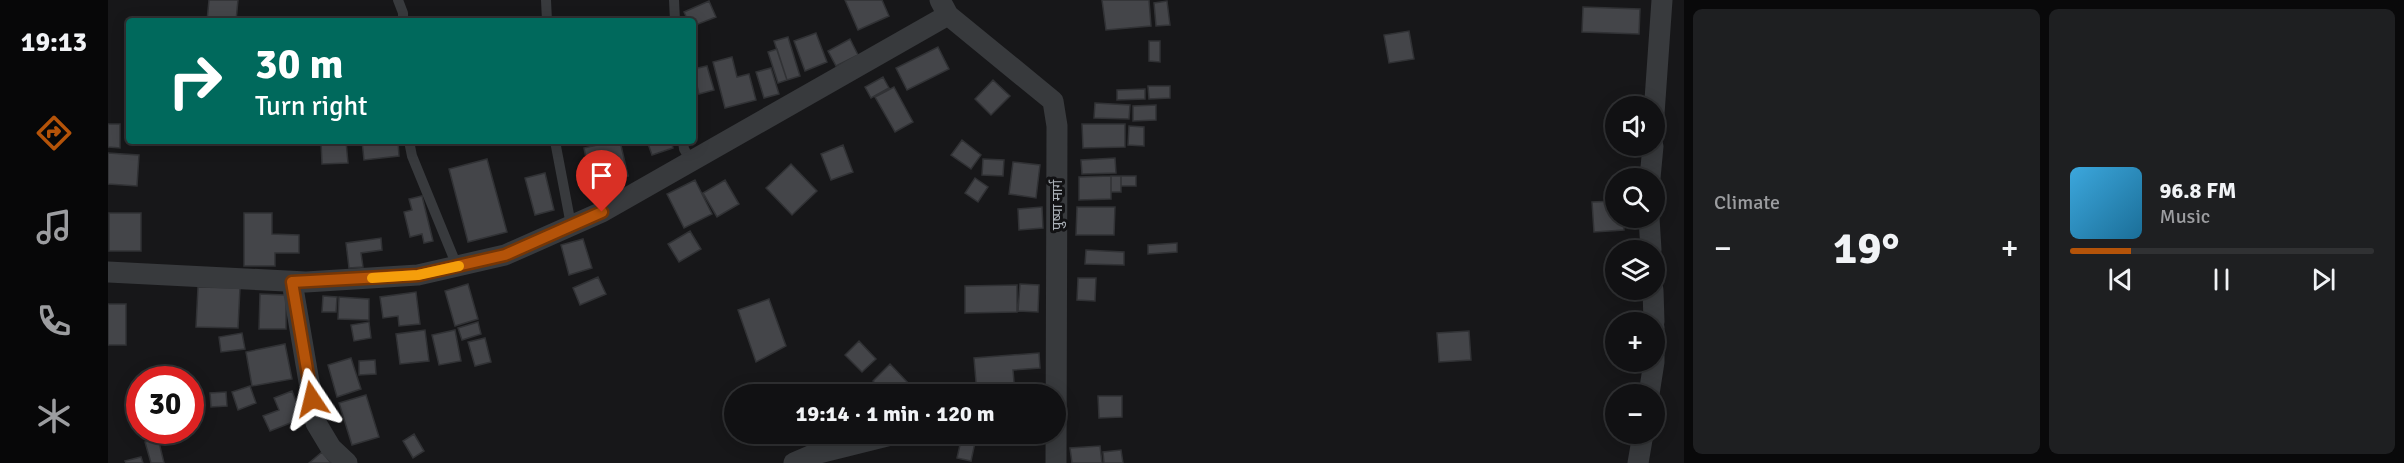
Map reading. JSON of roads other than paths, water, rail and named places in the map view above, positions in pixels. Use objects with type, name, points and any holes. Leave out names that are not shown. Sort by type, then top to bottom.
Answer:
[{"type":"street","points":[[1655,96],[1662,0]]},
{"type":"street","points":[[108,272],[292,282],[418,275],[505,255],[602,212],[944,8]]},
{"type":"street","name":"पुष्पा मार्ग","points":[[944,8],[1053,101],[1058,126],[1047,384]]},
{"type":"street","points":[[292,282],[316,423],[331,448],[347,463]]},
{"type":"street","points":[[794,463],[815,454],[855,444]]},
{"type":"street","name":"पुष्पा मार्ग","points":[[1054,444],[1056,463]]},
{"type":"street","points":[[1638,463],[1641,444]]},
{"type":"lane","points":[[398,0],[404,13],[403,18]]},
{"type":"lane","points":[[546,0],[547,18]]},
{"type":"lane","points":[[674,0],[675,18]]},
{"type":"lane","points":[[410,144],[412,156],[457,266]]},
{"type":"lane","points":[[556,144],[571,225]]},
{"type":"lane","points":[[683,144],[691,161]]}]
